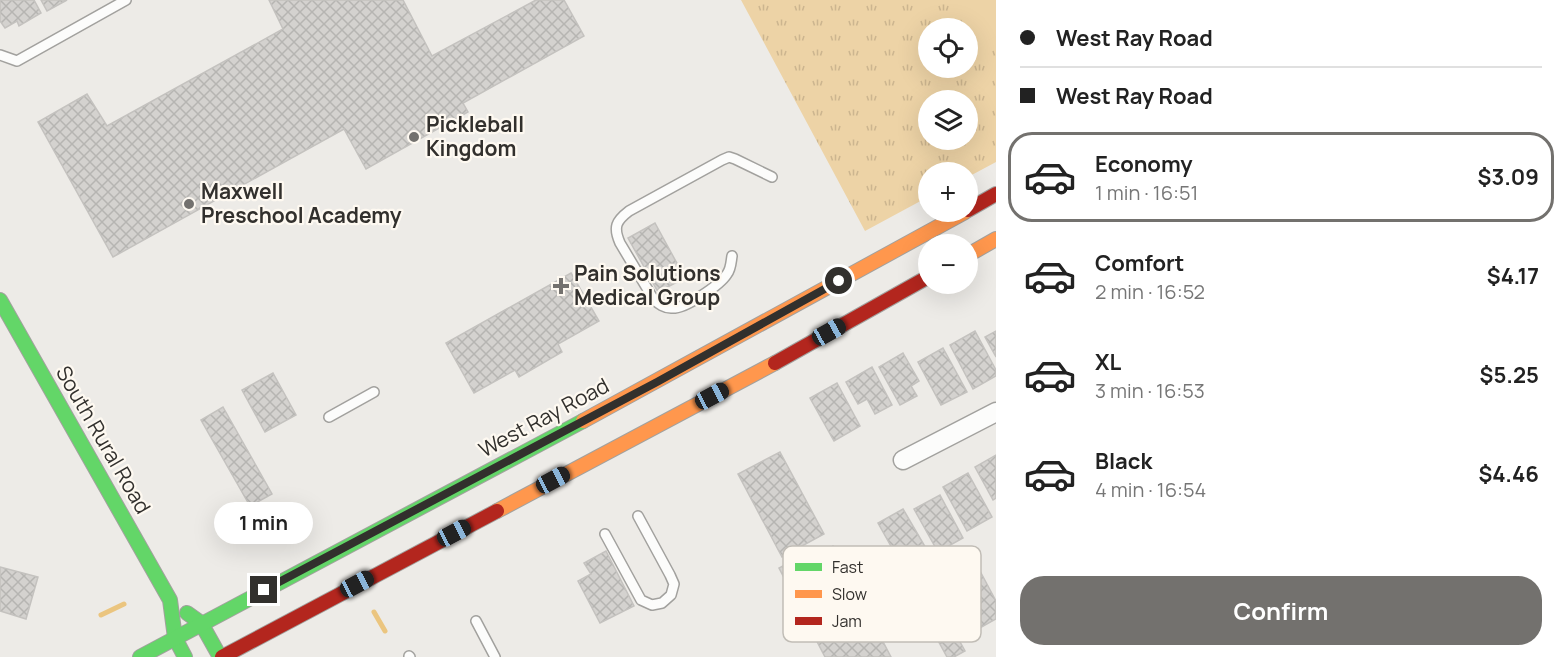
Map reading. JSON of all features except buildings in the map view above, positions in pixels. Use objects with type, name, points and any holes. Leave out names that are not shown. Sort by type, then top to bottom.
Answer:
[{"type":"main road","name":"West Ray Road","points":[[978,204],[996,194]]},
{"type":"main road","name":"West Ray Road","points":[[140,657],[201,623],[659,386],[947,222]]},
{"type":"main road","points":[[978,250],[996,240]]},
{"type":"main road","points":[[221,657],[672,412],[769,366],[918,283]]},
{"type":"main road","name":"South Rural Road","points":[[0,300],[170,600],[175,638],[184,655]]},
{"type":"main road","name":"South Rural Road","points":[[170,600],[201,623],[221,657]]},
{"type":"street","points":[[903,460],[996,412]]},
{"type":"lane","points":[[0,55],[17,61],[126,0]]},
{"type":"lane","points":[[732,256],[729,272],[720,283],[685,305],[673,309],[662,306],[654,300],[620,243],[616,233],[616,224],[629,211],[729,157],[772,177]]},
{"type":"lane","points":[[328,417],[374,392]]},
{"type":"lane","points":[[605,534],[641,600],[652,605],[662,603],[671,595],[674,584],[638,516]]},
{"type":"lane","points":[[476,621],[495,657]]},
{"type":"green space","points":[[741,0],[996,0],[996,162],[978,172],[978,162],[918,162],[918,202],[865,231]]},
{"type":"green space","points":[[950,0],[996,0],[996,36],[978,46],[978,18],[960,18]]},
{"type":"waterway","points":[[101,615],[124,604]]},
{"type":"waterway","points":[[374,612],[385,631]]},
{"type":"traffic: fast","points":[[0,300],[170,600],[175,638],[185,657]]},
{"type":"traffic: fast","points":[[140,657],[583,421]]},
{"type":"traffic: fast","points":[[187,613],[201,623],[220,657]]},
{"type":"traffic: slow","points":[[583,421],[947,222]]},
{"type":"traffic: slow","points":[[978,249],[996,239]]},
{"type":"traffic: slow","points":[[497,511],[775,363]]},
{"type":"traffic: jam","points":[[978,204],[996,194]]},
{"type":"traffic: jam","points":[[775,363],[918,283]]},
{"type":"traffic: jam","points":[[222,657],[497,511]]},
{"type":"place","name":"Pickleball Kingdom","points":[[414,137]]},
{"type":"place","name":"Maxwell Preschool Academy","points":[[189,204]]},
{"type":"place","name":"Pain Solutions Medical Group","points":[[561,286]]},
{"type":"route","points":[[264,590],[657,382],[839,281]]}]
